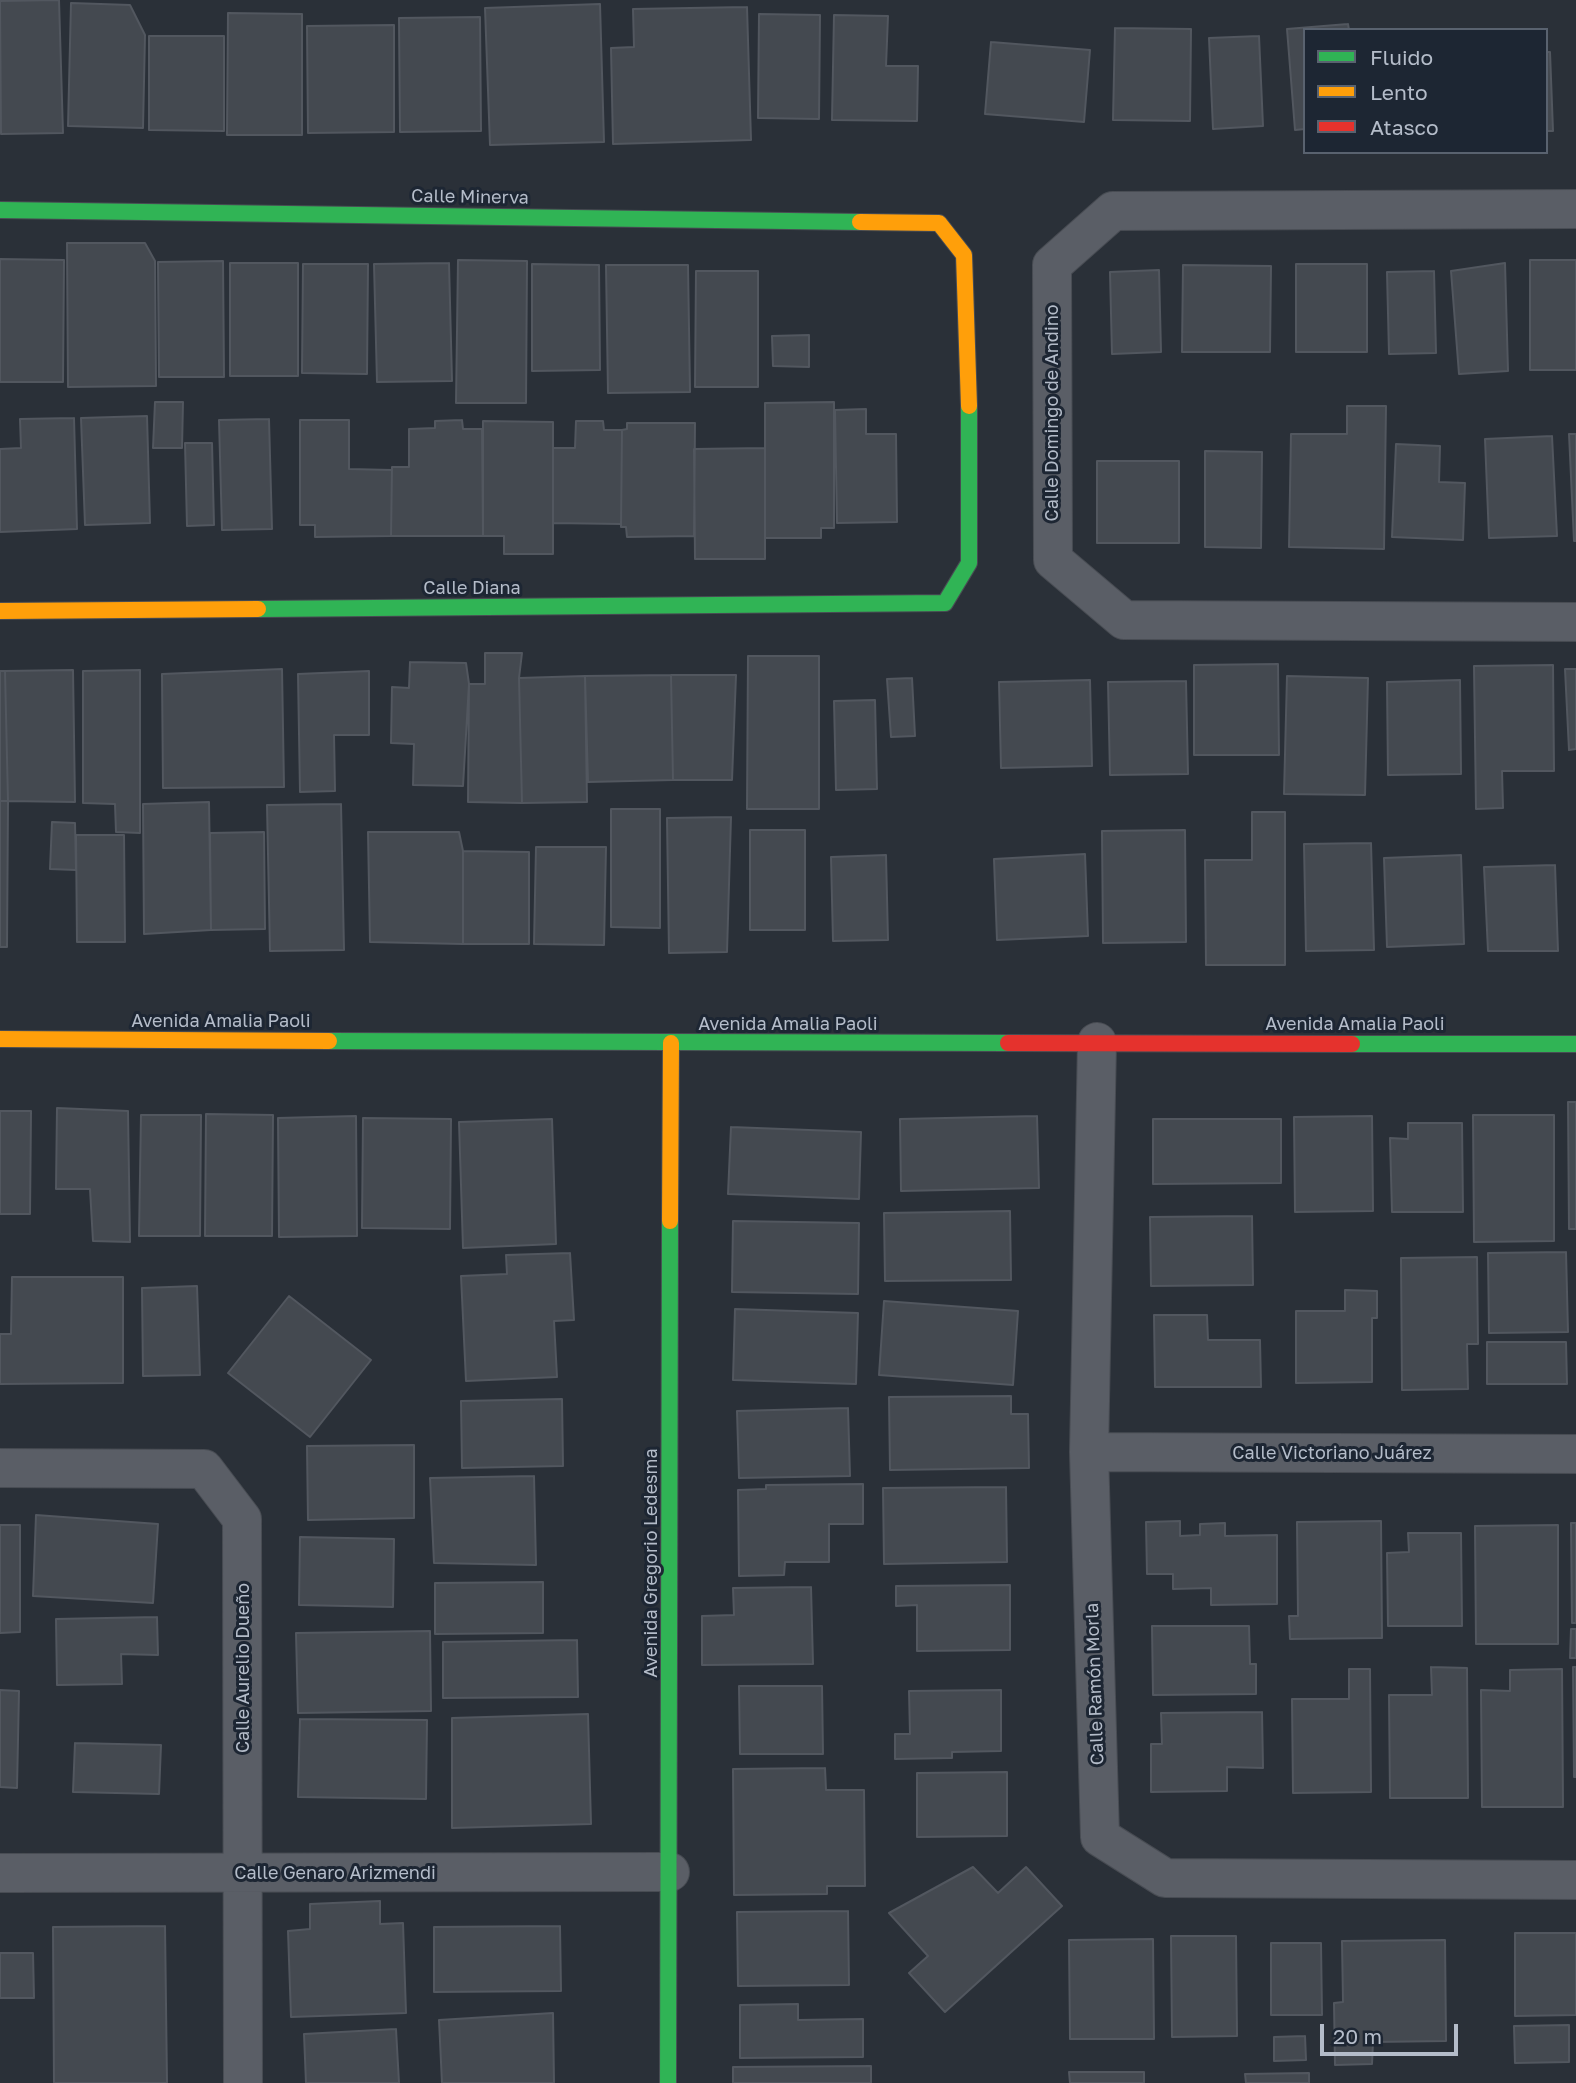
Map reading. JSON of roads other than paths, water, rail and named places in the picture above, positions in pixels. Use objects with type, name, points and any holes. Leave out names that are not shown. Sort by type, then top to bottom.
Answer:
[{"type":"street","name":"Calle Domingo de Andino","points":[[1576,209],[1113,211],[1052,265],[1053,561],[1124,620],[1576,622]]},
{"type":"street","name":"Calle Minerva","points":[[0,211],[939,223],[964,255],[969,420],[969,563],[945,603]]},
{"type":"street","name":"Calle Diana","points":[[0,611],[945,603]]},
{"type":"street","name":"Avenida Amalia Paoli","points":[[0,1039],[1576,1044]]},
{"type":"street","name":"Calle Ramón Morla","points":[[1097,1042],[1088,1452],[1100,1837],[1165,1878],[1576,1880]]},
{"type":"street","name":"Avenida Gregorio Ledesma","points":[[668,2083],[671,1043]]},
{"type":"street","name":"Calle Victoriano Juárez","points":[[1088,1452],[1576,1454]]},
{"type":"street","name":"Calle Aurelio Dueño","points":[[0,1468],[204,1469],[242,1519],[243,2083]]},
{"type":"street","name":"Calle Genaro Arizmendi","points":[[0,1873],[670,1872]]}]
